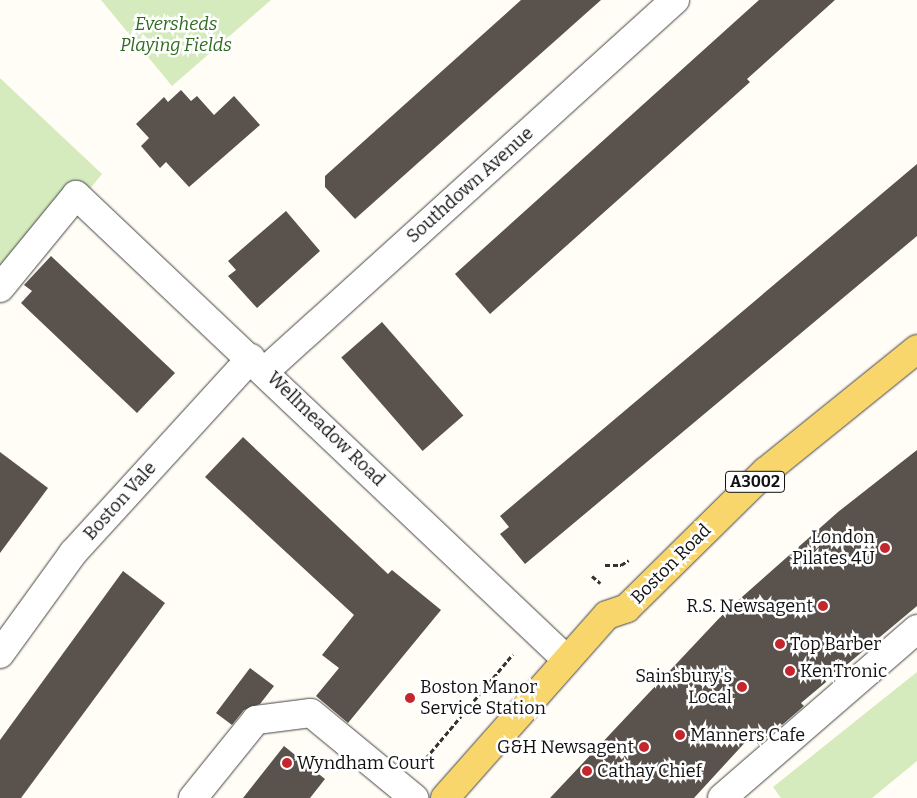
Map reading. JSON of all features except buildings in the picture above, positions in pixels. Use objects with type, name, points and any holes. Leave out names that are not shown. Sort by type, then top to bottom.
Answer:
[{"type":"main road","name":"Boston Road","points":[[446,798],[607,615],[627,608],[766,471],[917,349]]},
{"type":"street","name":"Southdown Avenue","points":[[258,364],[676,0]]},
{"type":"street","name":"Wellmeadow Road","points":[[0,288],[76,195],[258,364],[567,660]]},
{"type":"street","name":"Boston Vale","points":[[0,654],[73,553],[258,364]]},
{"type":"street","points":[[722,798],[917,630]]},
{"type":"street","points":[[193,798],[256,720],[310,713],[408,793]]},
{"type":"path","points":[[592,576],[600,583]]},
{"type":"path","points":[[408,793],[517,648]]},
{"type":"green space","name":"Eversheds Playing Fields","points":[[101,0],[271,0],[172,86]]},
{"type":"green space","points":[[0,78],[102,174],[0,299]]},
{"type":"green space","points":[[917,672],[917,761],[872,798],[781,798],[773,787]]},
{"type":"place","name":"London Pilates 4U","points":[[885,548]]},
{"type":"place","name":"R.S. Newsagent","points":[[823,606]]},
{"type":"place","name":"Top Barber","points":[[780,644]]},
{"type":"place","name":"KenTronic","points":[[790,671]]},
{"type":"place","name":"Sainsbury's Local","points":[[742,687]]},
{"type":"place","name":"Boston Manor Service Station","points":[[410,698]]},
{"type":"place","name":"Manners Cafe","points":[[680,735]]},
{"type":"place","name":"G&H Newsagent","points":[[644,747]]},
{"type":"place","name":"Wyndham Court","points":[[287,763]]},
{"type":"place","name":"Cathay Chief","points":[[587,771]]}]
